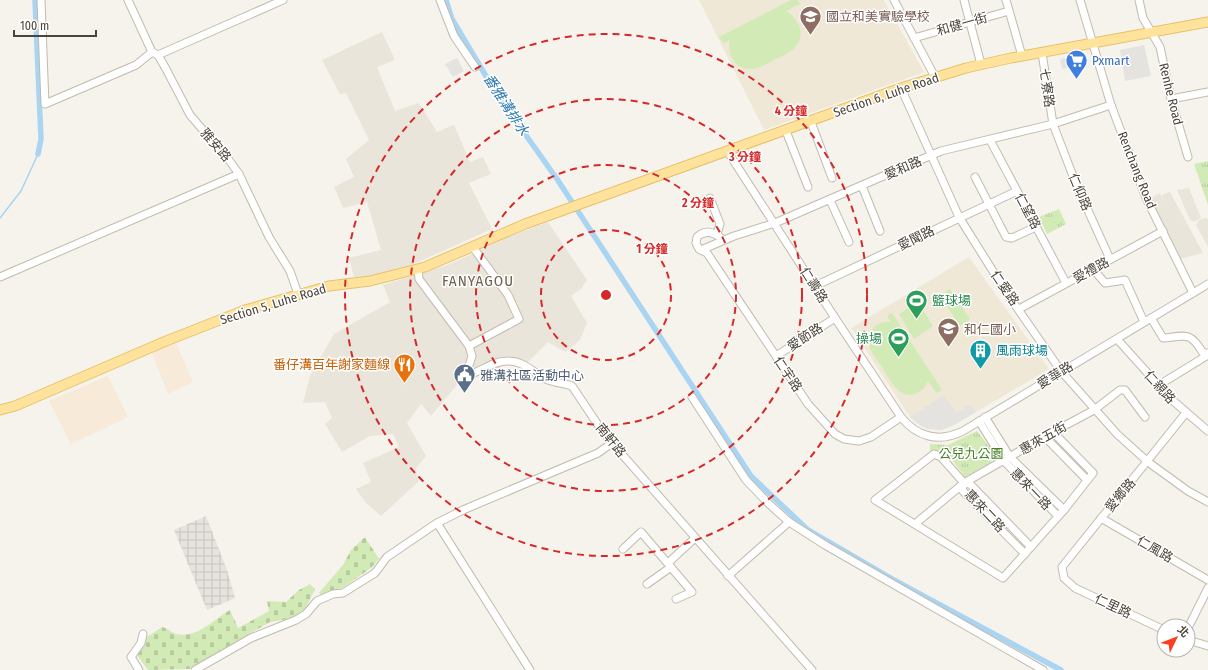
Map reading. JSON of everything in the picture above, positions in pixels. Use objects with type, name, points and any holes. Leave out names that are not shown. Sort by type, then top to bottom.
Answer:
[{"type":"main road","name":"Section 6, Luhe Road","points":[[574,206],[935,77],[981,64],[1208,22]]},
{"type":"main road","name":"Section 5, Luhe Road","points":[[0,410],[15,406],[166,341],[245,310],[329,286],[370,281],[418,269],[574,206]]},
{"type":"street","points":[[41,0],[45,104],[136,65],[155,54],[283,0]]},
{"type":"street","name":"雅安路","points":[[128,0],[155,54],[190,115],[230,160],[239,174],[269,237],[290,271],[298,294]]},
{"type":"street","points":[[440,0],[454,36],[475,67]]},
{"type":"street","points":[[894,0],[935,77]]},
{"type":"street","points":[[964,0],[981,64]]},
{"type":"street","points":[[1006,0],[1022,56]]},
{"type":"street","name":"Renchang Road","points":[[1080,0],[1111,105],[1146,198],[1193,293]]},
{"type":"street","name":"Renhe Road","points":[[1140,0],[1142,18],[1160,47],[1171,99],[1188,157]]},
{"type":"street","name":"和健一街","points":[[914,38],[1009,11]]},
{"type":"street","name":"七寮路","points":[[1042,53],[1052,124]]},
{"type":"street","name":"仁愛路","points":[[901,88],[959,217],[1061,371],[1094,410],[1117,434],[1148,462],[1188,491],[1208,502]]},
{"type":"street","points":[[1171,99],[1208,92]]},
{"type":"street","name":"愛和路","points":[[702,250],[723,240],[775,223],[931,156],[956,147],[1052,124],[1111,105]]},
{"type":"street","points":[[811,122],[832,178]]},
{"type":"street","name":"仁仰路","points":[[1052,124],[1076,184],[1110,259]]},
{"type":"street","points":[[786,131],[808,187]]},
{"type":"street","name":"仁望路","points":[[990,140],[1066,283]]},
{"type":"street","name":"仁壽路","points":[[728,152],[775,223],[834,318],[901,417]]},
{"type":"street","points":[[0,277],[239,174]]},
{"type":"street","points":[[975,176],[1008,239],[1036,227]]},
{"type":"street","points":[[862,186],[880,231]]},
{"type":"street","name":"愛聞路","points":[[815,286],[988,203],[1017,191]]},
{"type":"street","points":[[710,198],[720,224],[717,234]]},
{"type":"street","points":[[830,200],[849,242]]},
{"type":"street","name":"愛禮路","points":[[1019,309],[1163,231]]},
{"type":"street","points":[[702,250],[699,249],[696,243],[697,237],[707,232],[717,234],[723,240]]},
{"type":"street","points":[[418,269],[419,279],[469,346],[519,319],[508,295],[472,246]]},
{"type":"street","name":"仁宇路","points":[[702,250],[707,253],[776,356],[827,427],[844,439],[853,442],[864,440],[880,432],[901,417]]},
{"type":"street","points":[[1093,269],[1105,283],[1125,280],[1144,322]]},
{"type":"street","name":"愛華路","points":[[901,417],[907,424],[919,433],[938,438],[957,434],[1208,284]]},
{"type":"street","name":"愛節路","points":[[776,356],[834,318]]},
{"type":"street","points":[[1151,318],[1163,338],[1187,336],[1196,340],[1202,353],[1208,354]]},
{"type":"street","name":"仁親路","points":[[1117,339],[1185,414],[1208,431]]},
{"type":"street","name":"南軒路","points":[[469,346],[472,356],[466,375],[474,374],[491,364],[507,360],[522,364],[546,379],[572,386],[612,443],[812,670]]},
{"type":"street","points":[[1159,385],[1208,354]]},
{"type":"street","name":"惠來五街","points":[[915,524],[964,483],[1044,436],[1094,410],[1122,390],[1128,394],[1145,417]]},
{"type":"street","points":[[692,397],[746,480],[789,522],[825,545],[1043,670]]},
{"type":"street","name":"愛鄉路","points":[[1064,578],[1062,567],[1148,462],[1185,414]]},
{"type":"street","name":"惠來一路","points":[[982,419],[1007,459],[1058,516]]},
{"type":"street","points":[[964,483],[941,457],[934,454],[875,500],[1003,578],[1064,510],[1093,473],[1053,432]]},
{"type":"street","points":[[1044,436],[1087,480]]},
{"type":"street","points":[[195,670],[251,638],[301,617],[306,614],[317,601],[332,594],[342,594],[375,573],[387,557],[437,523],[463,510],[598,453],[612,443]]},
{"type":"street","name":"惠來一路","points":[[1007,459],[1064,510]]},
{"type":"street","name":"惠來二路","points":[[1025,554],[962,490],[964,483],[970,484],[1031,547]]},
{"type":"street","name":"仁風路","points":[[1101,518],[1208,580]]},
{"type":"street","points":[[728,576],[789,522]]},
{"type":"street","points":[[437,523],[530,670]]},
{"type":"street","points":[[623,549],[641,532],[692,592],[676,599]]},
{"type":"street","points":[[647,584],[670,565],[695,538]]},
{"type":"street","name":"仁里路","points":[[1064,578],[1075,588],[1156,626]]},
{"type":"street","points":[[1193,618],[1208,588]]},
{"type":"street","points":[[139,670],[131,657],[141,643],[143,634]]},
{"type":"street","points":[[1196,642],[1208,646]]},
{"type":"shaded area","name":"國立和美實驗學校","points":[[699,0],[884,0],[924,72],[764,130]]},
{"type":"shaded area","points":[[382,32],[395,60],[377,67],[395,111],[419,103],[437,132],[454,125],[470,162],[483,157],[491,174],[469,183],[492,229],[416,263],[377,275],[354,277],[349,258],[381,250],[367,202],[343,208],[334,187],[354,177],[346,159],[369,140],[346,93],[340,94],[322,60]]},
{"type":"shaded area","points":[[1144,45],[1151,76],[1125,81],[1120,50]]},
{"type":"shaded area","points":[[1077,55],[1083,59],[1085,65],[1062,69],[1060,59]]},
{"type":"shaded area","points":[[457,58],[464,71],[453,77],[445,64]]},
{"type":"shaded area","points":[[1189,188],[1201,218],[1194,222],[1190,220],[1177,190]]},
{"type":"shaded area","points":[[1170,192],[1203,253],[1180,259],[1150,198],[1160,193],[1166,205],[1162,195]]},
{"type":"shaded area","points":[[1205,218],[1208,219],[1208,247],[1196,225],[1199,220]]},
{"type":"shaded area","points":[[548,222],[587,280],[581,289],[571,296],[587,323],[580,340],[565,352],[548,342],[527,363],[509,356],[479,370],[461,380],[431,416],[421,404],[407,423],[426,456],[416,468],[418,482],[381,516],[366,503],[356,489],[371,482],[363,463],[399,447],[393,434],[370,436],[342,452],[325,424],[332,418],[325,402],[303,403],[310,376],[334,334],[390,302],[383,285],[448,265],[516,234]]},
{"type":"shaded area","name":"和仁國小","points":[[969,257],[1049,369],[954,425],[941,430],[928,429],[915,422],[910,417],[851,328]]},
{"type":"shaded area","points":[[176,343],[193,382],[168,394],[152,353]]},
{"type":"shaded area","points":[[108,376],[128,417],[71,444],[49,401]]},
{"type":"shaded area","points":[[944,395],[956,413],[969,405],[972,406],[976,412],[954,425],[941,430],[928,429],[921,426],[910,417]]},
{"type":"shaded area","points":[[206,516],[227,570],[235,598],[207,610],[174,530]]},
{"type":"green space","points":[[791,0],[798,0],[800,4],[786,11],[794,18],[800,27],[801,32],[799,42],[795,47],[788,53],[758,68],[746,69],[737,64],[731,56],[729,46],[730,40],[723,43],[719,37]]},
{"type":"green space","points":[[1208,161],[1208,205],[1194,164]]},
{"type":"green space","points":[[1059,209],[1066,224],[1047,234],[1039,217]]},
{"type":"green space","points":[[950,289],[970,319],[960,326],[940,296],[943,293],[946,294],[946,291]]},
{"type":"green space","name":"籃球場","points":[[918,302],[933,326],[914,339],[899,314]]},
{"type":"green space","points":[[892,313],[942,390],[936,393],[928,381],[920,392],[915,394],[909,395],[899,391],[891,382],[874,356],[869,345],[869,335],[878,325],[891,322],[887,316]]},
{"type":"green space","name":"公兒九公園","points":[[977,431],[998,458],[965,477],[949,456],[930,452],[930,444],[948,445]]},
{"type":"green space","points":[[365,537],[379,559],[371,568],[342,588],[321,595],[319,593],[343,565],[351,550]]},
{"type":"green space","points":[[310,584],[315,589],[305,610],[289,619],[270,622],[189,669],[148,670],[136,654],[147,637],[162,627],[176,634],[191,634],[205,627],[230,610],[238,628],[269,611],[267,601],[286,602],[299,590]]},
{"type":"waterway","points":[[35,0],[41,139],[38,154]]},
{"type":"waterway","name":"番雅溝排水","points":[[446,0],[452,19],[496,93],[557,179],[751,476],[808,530],[892,579],[1061,670]]},
{"type":"waterway","points":[[0,218],[21,191],[38,154]]},
{"type":"place","name":"國立和美實驗學校","points":[[810,36]]},
{"type":"place","name":"Pxmart","points":[[1076,80]]},
{"type":"place","name":"籃球場","points":[[916,320]]},
{"type":"place","name":"和仁國小","points":[[949,348]]},
{"type":"place","name":"操場","points":[[898,358]]},
{"type":"place","name":"風雨球場","points":[[981,370]]},
{"type":"place","name":"番仔溝百年謝家麵線","points":[[405,384]]},
{"type":"place","name":"雅溝社區活動中心","points":[[465,394]]},
{"type":"district","name":"FANYAGOU","points":[[478,281]]}]
